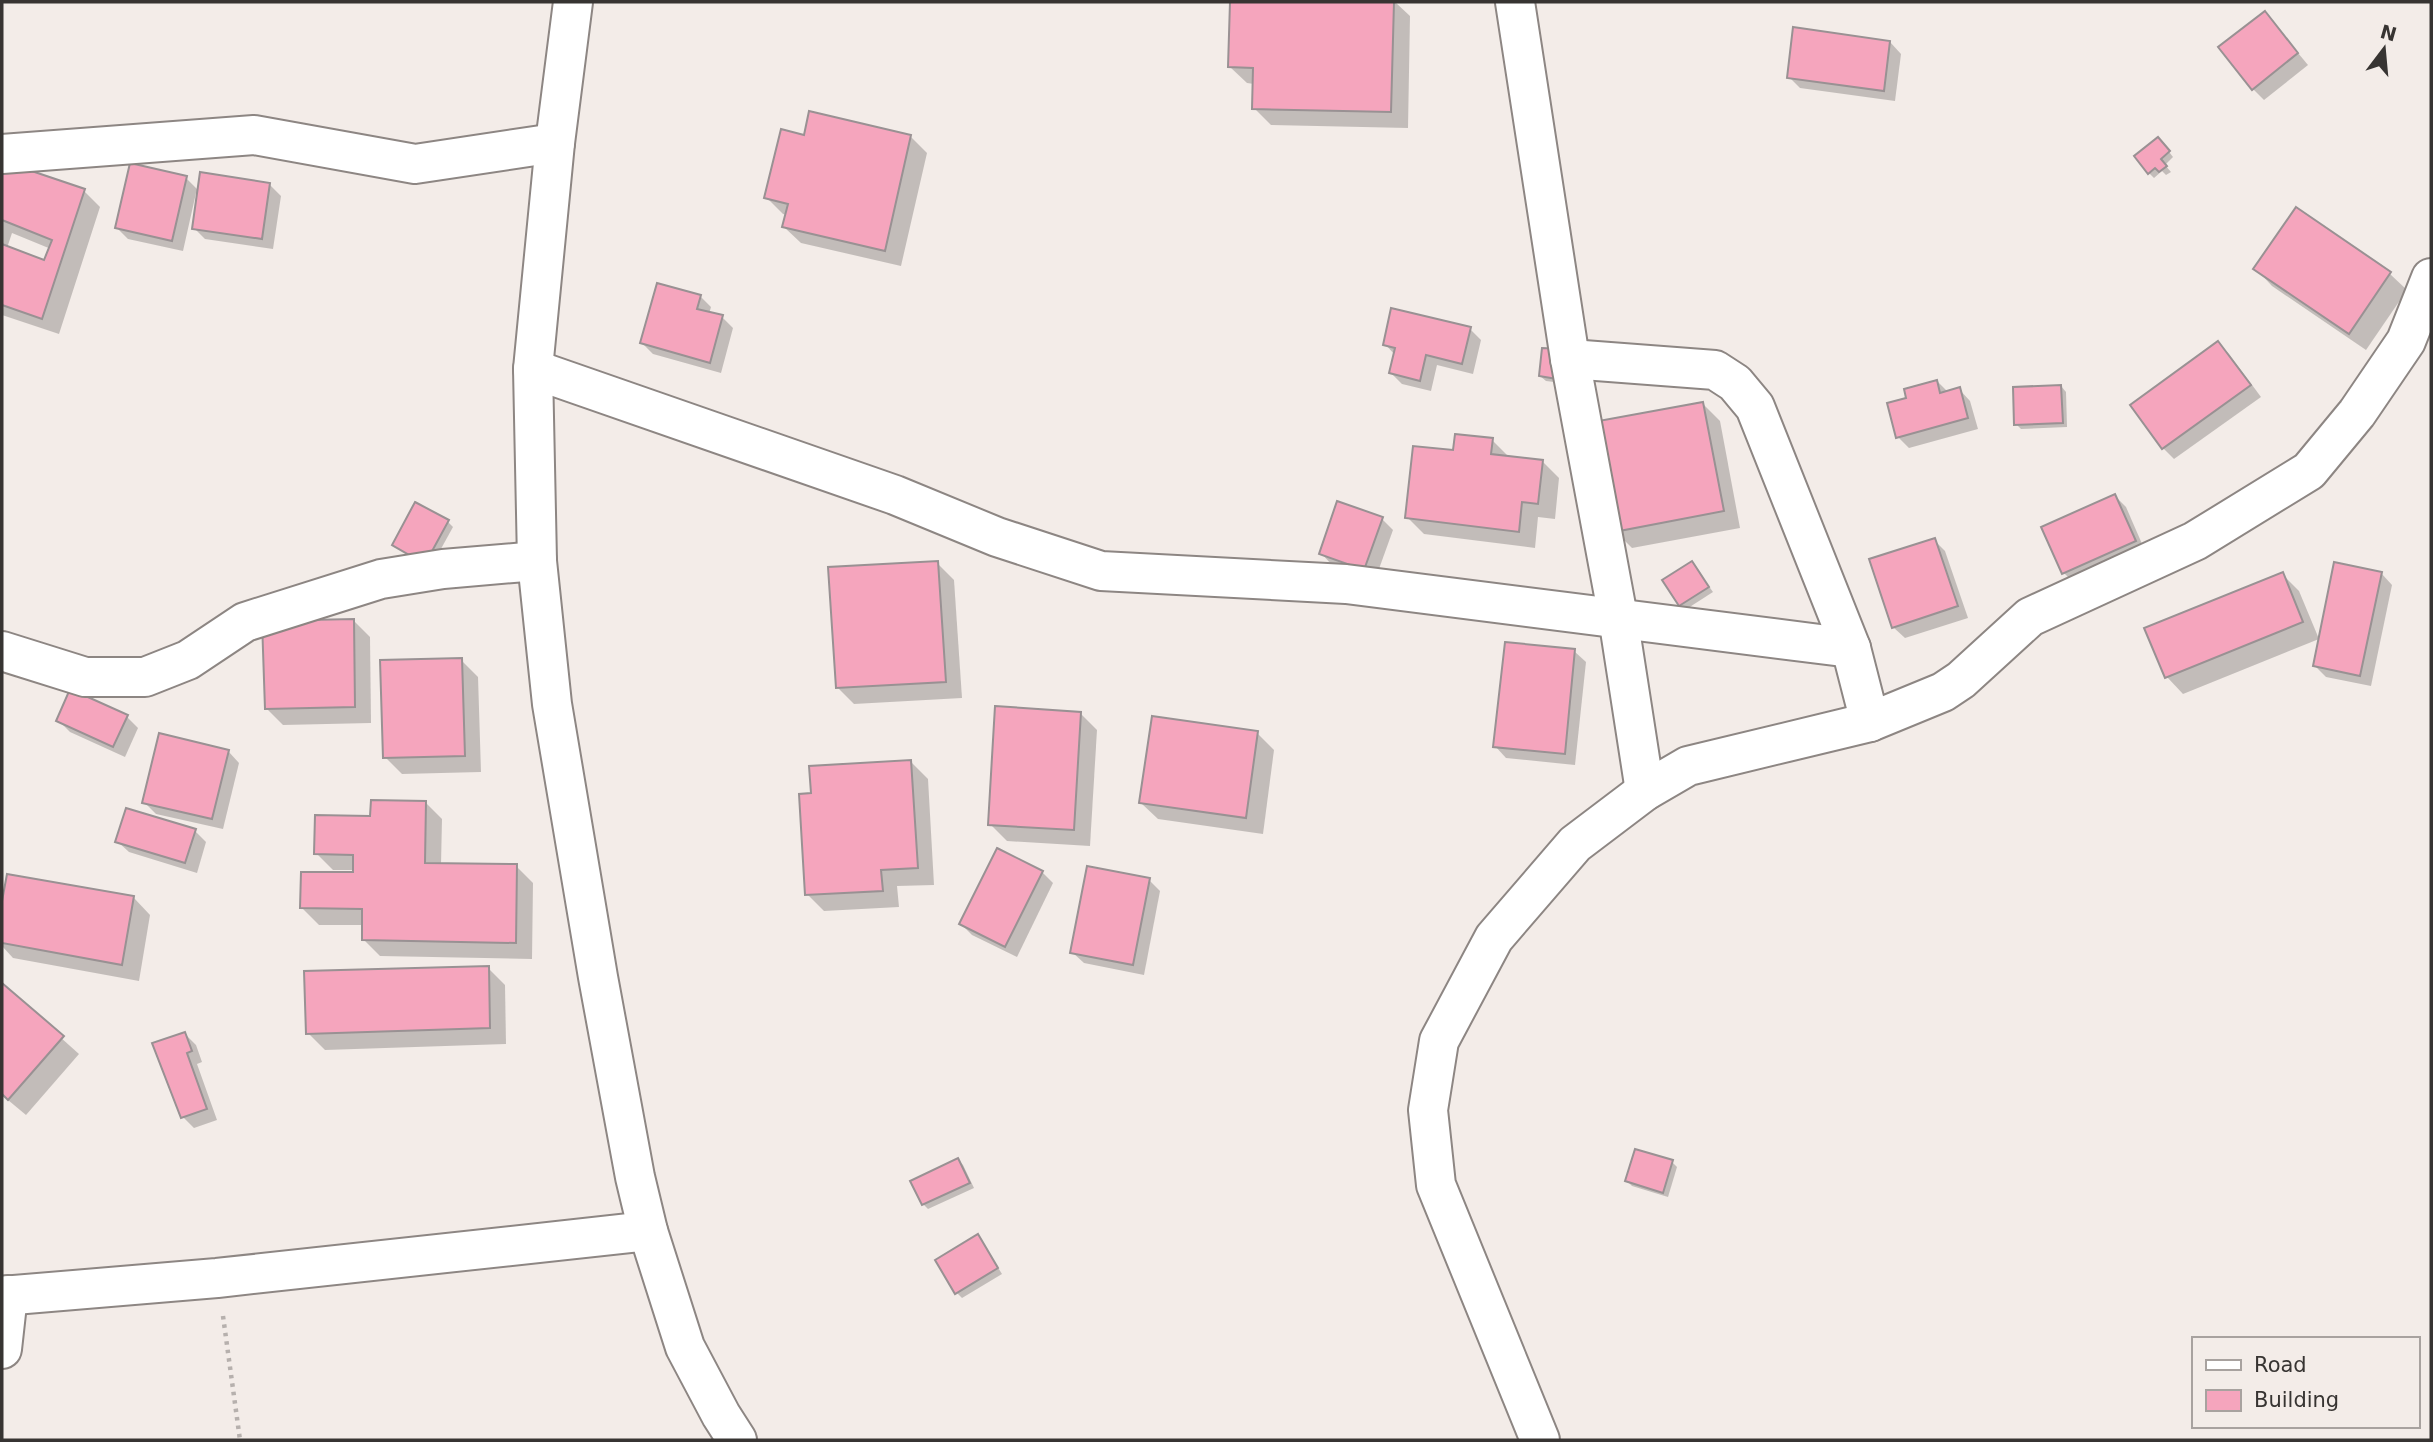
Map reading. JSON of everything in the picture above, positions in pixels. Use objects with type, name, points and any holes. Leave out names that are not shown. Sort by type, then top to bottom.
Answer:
[{"type":"street","points":[[573,2],[555,143],[533,369],[537,561],[552,704],[598,977],[635,1177],[648,1231],[685,1347],[737,1440]]},
{"type":"street","points":[[1515,2],[1570,359],[1618,617],[1645,790]]},
{"type":"street","points":[[2,154],[254,135],[415,164],[555,143]]},
{"type":"street","points":[[1540,1440],[1436,1185],[1428,1110],[1439,1041],[1494,938],[1575,844],[1645,790],[1688,766],[1870,722],[1943,692],[1961,680],[2030,617],[2195,541],[2309,471],[2357,413],[2419,346],[2431,278]]},
{"type":"street","points":[[1570,359],[1715,370],[1735,383],[1755,407],[1851,648],[1870,722]]},
{"type":"street","points":[[533,369],[895,495],[997,537],[1101,571],[1346,583],[1851,648]]},
{"type":"street","points":[[2,651],[85,677],[145,677],[188,660],[245,622],[382,579],[443,569],[537,561]]},
{"type":"street","points":[[2,1349],[5,1296],[217,1278],[648,1231]]},
{"type":"path","points":[[217,1278],[240,1440]]},
{"type":"building","points":[[1230,2],[1394,2],[1391,112],[1252,109],[1253,68],[1228,67]]},
{"type":"building","points":[[2265,11],[2298,53],[2252,90],[2218,47]]},
{"type":"building","points":[[1793,27],[1890,41],[1884,91],[1787,78]]},
{"type":"building","points":[[809,111],[911,135],[885,251],[782,227],[788,204],[764,198],[781,129],[804,135]]},
{"type":"building","points":[[2158,137],[2170,151],[2161,159],[2167,166],[2159,172],[2155,168],[2148,174],[2134,156]]},
{"type":"building","points":[[2,161],[85,189],[42,319],[2,305],[2,244],[44,260],[52,240],[2,220]]},
{"type":"building","points":[[130,163],[187,176],[172,241],[115,228]]},
{"type":"building","points":[[200,172],[270,183],[262,239],[192,229]]},
{"type":"building","points":[[2296,207],[2391,272],[2349,334],[2253,269]]},
{"type":"building","points":[[657,283],[701,295],[697,309],[723,315],[710,363],[640,343]]},
{"type":"building","points":[[1391,308],[1471,327],[1462,364],[1426,355],[1420,381],[1389,373],[1395,348],[1383,345]]},
{"type":"building","points":[[2218,341],[2251,385],[2162,449],[2130,405]]},
{"type":"building","points":[[1542,348],[1561,349],[1557,379],[1539,376]]},
{"type":"building","points":[[1937,380],[1940,393],[1960,387],[1968,418],[1896,438],[1887,403],[1906,398],[1904,389]]},
{"type":"building","points":[[2061,385],[2063,423],[2014,425],[2013,387]]},
{"type":"building","points":[[1703,402],[1724,511],[1614,532],[1593,422]]},
{"type":"building","points":[[1455,434],[1493,438],[1491,454],[1543,460],[1538,504],[1522,502],[1519,532],[1405,518],[1413,446],[1453,450]]},
{"type":"building","points":[[2115,494],[2136,541],[2062,574],[2041,527]]},
{"type":"building","points":[[1337,501],[1383,517],[1364,570],[1319,554]]},
{"type":"building","points":[[415,502],[449,520],[425,564],[392,545]]},
{"type":"building","points":[[1935,538],[1958,606],[1892,628],[1869,559]]},
{"type":"building","points":[[938,561],[946,682],[836,688],[828,567]]},
{"type":"building","points":[[1692,561],[1709,587],[1679,606],[1662,580]]},
{"type":"building","points":[[2334,562],[2382,572],[2360,676],[2313,666]]},
{"type":"building","points":[[2283,572],[2303,622],[2165,678],[2144,628]]},
{"type":"building","points":[[354,619],[355,707],[265,709],[262,621]]},
{"type":"building","points":[[1505,642],[1575,649],[1565,754],[1493,747]]},
{"type":"building","points":[[462,658],[465,756],[383,758],[380,660]]},
{"type":"building","points":[[70,689],[128,715],[113,747],[56,721]]},
{"type":"building","points":[[995,706],[1081,712],[1074,830],[988,825]]},
{"type":"building","points":[[1152,716],[1258,731],[1246,818],[1139,803]]},
{"type":"building","points":[[159,733],[229,750],[212,819],[142,803]]},
{"type":"building","points":[[911,760],[918,868],[881,870],[883,891],[805,895],[799,794],[811,793],[809,766]]},
{"type":"building","points":[[371,800],[426,801],[425,863],[517,864],[516,943],[362,940],[362,909],[300,908],[301,872],[353,872],[353,855],[314,854],[315,815],[370,816]]},
{"type":"building","points":[[126,808],[196,829],[185,863],[115,842]]},
{"type":"building","points":[[997,848],[1043,871],[1005,947],[959,924]]},
{"type":"building","points":[[1087,866],[1150,878],[1133,965],[1070,953]]},
{"type":"building","points":[[7,874],[134,896],[122,965],[2,943],[2,901]]},
{"type":"building","points":[[489,966],[490,1028],[306,1034],[304,971]]},
{"type":"building","points":[[2,983],[64,1036],[8,1100],[2,1094]]},
{"type":"building","points":[[185,1032],[192,1051],[187,1053],[207,1109],[181,1118],[152,1043]]},
{"type":"building","points":[[1635,1149],[1673,1160],[1663,1193],[1625,1181]]},
{"type":"building","points":[[958,1158],[970,1183],[922,1205],[910,1181]]},
{"type":"building","points":[[978,1234],[998,1268],[955,1294],[935,1260]]}]
